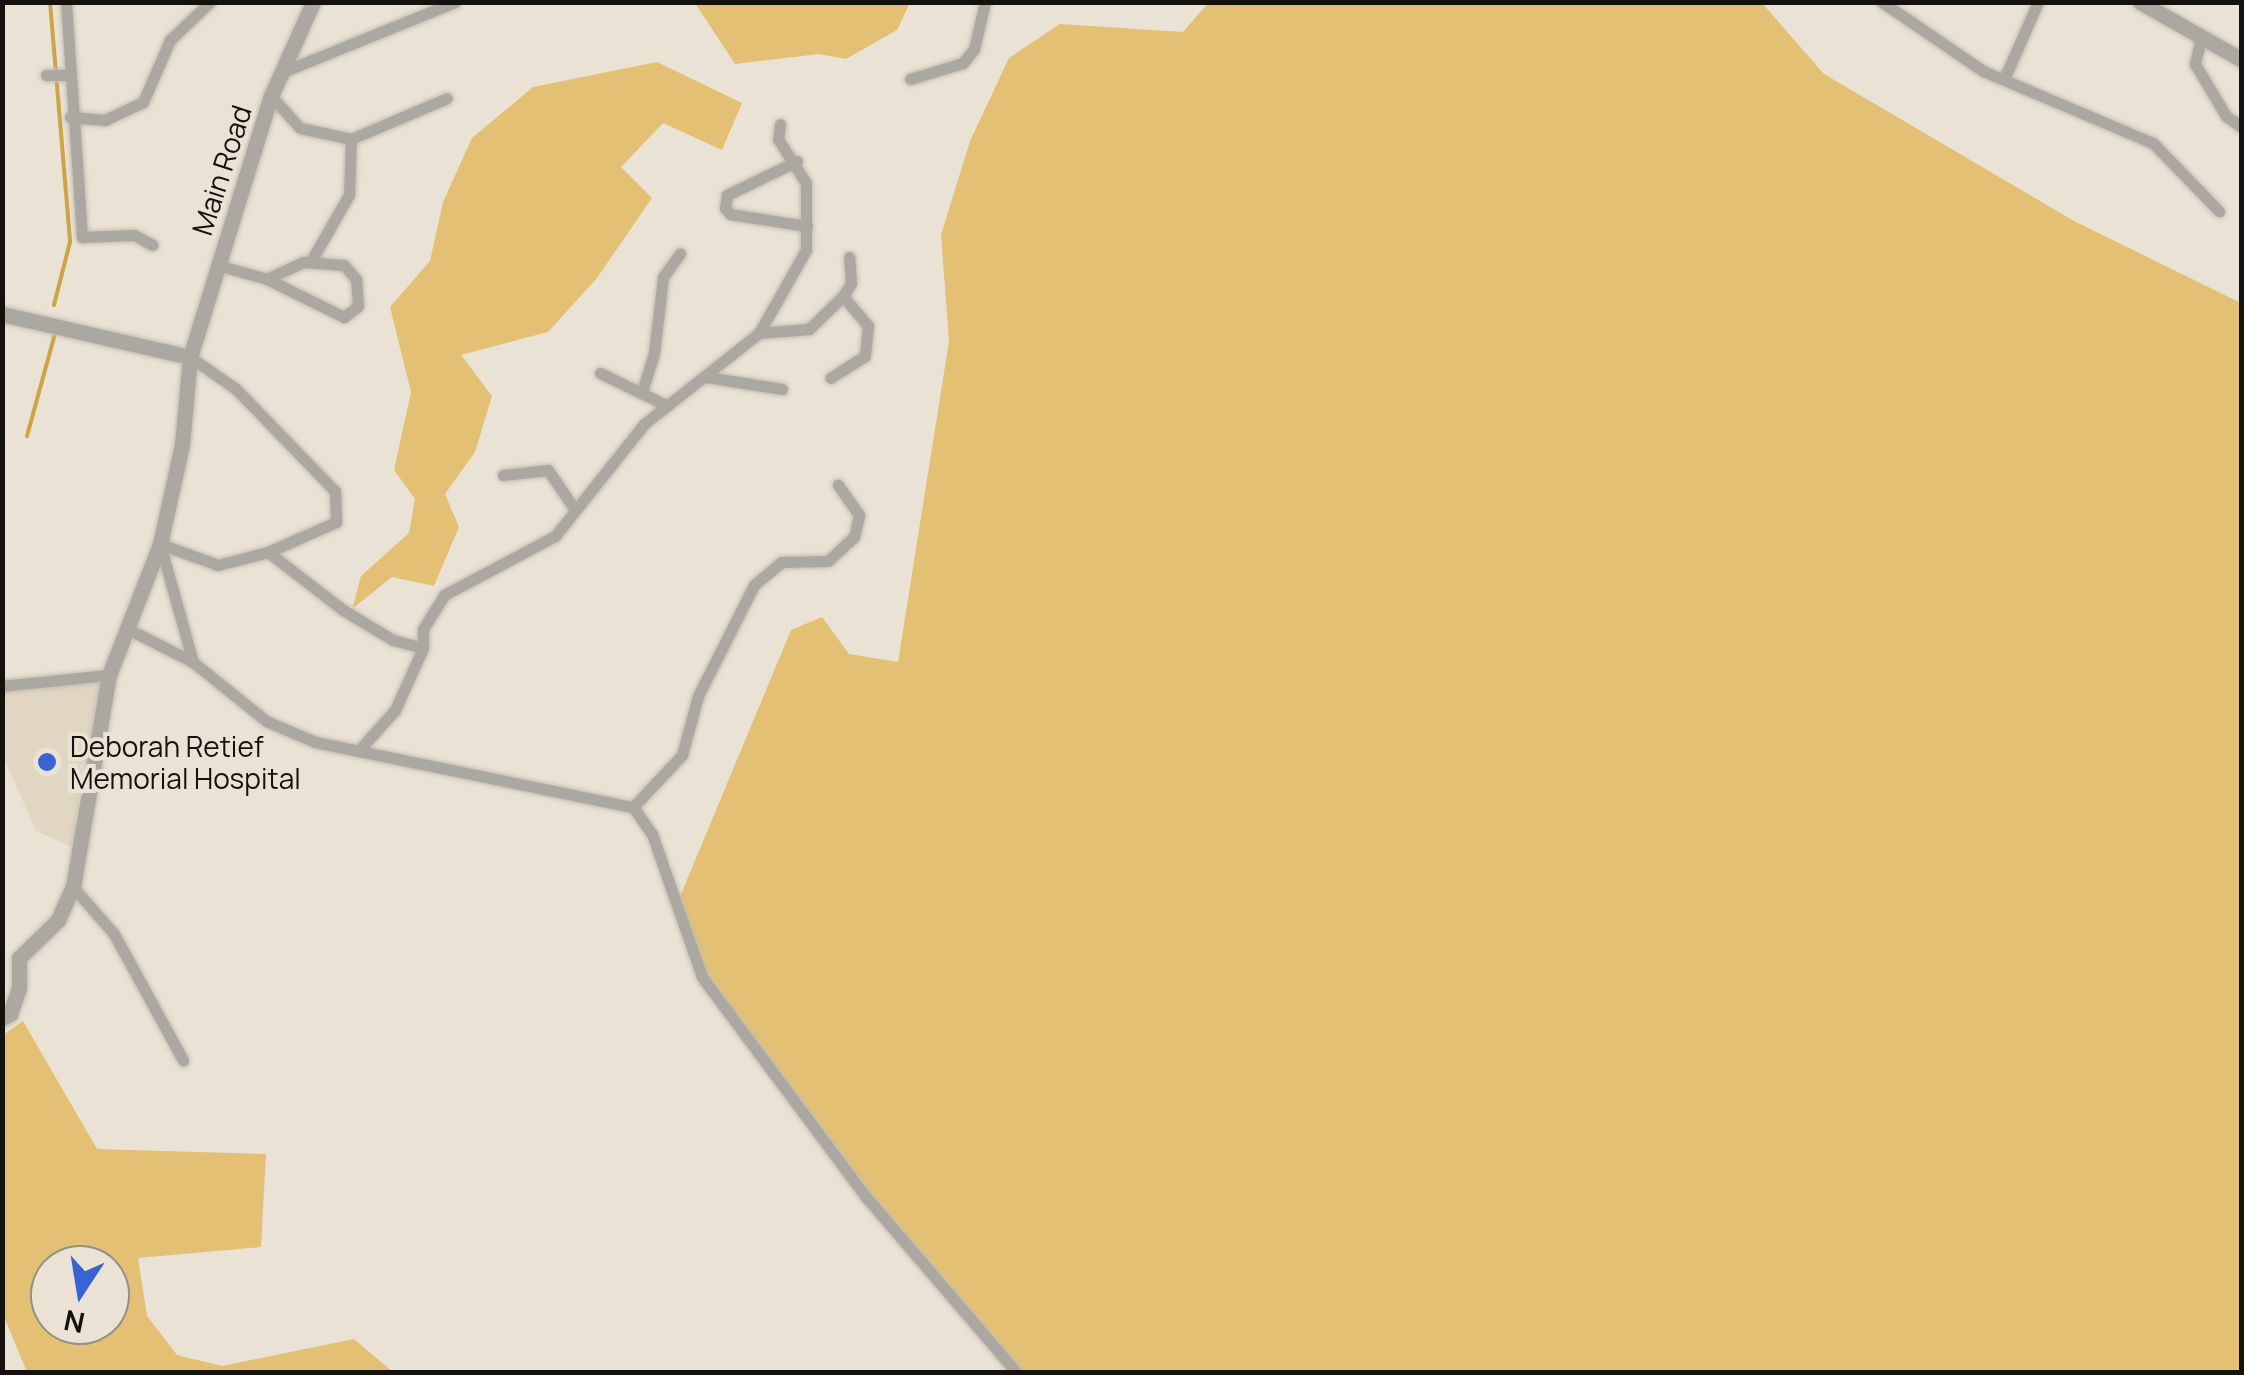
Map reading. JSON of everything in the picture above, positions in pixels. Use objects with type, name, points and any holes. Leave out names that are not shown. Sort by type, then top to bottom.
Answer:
[{"type":"street","points":[[66,2],[64,75],[82,237],[134,234],[153,245]]},
{"type":"street","points":[[70,117],[106,120],[142,102],[170,40],[210,2]]},
{"type":"street","name":"Main Road","points":[[74,887],[109,675],[160,544],[182,446],[190,357],[271,96],[313,2]]},
{"type":"street","points":[[280,73],[455,2]]},
{"type":"street","points":[[910,79],[964,63],[974,49],[985,2]]},
{"type":"street","points":[[1882,2],[1983,71],[2005,77],[2153,143],[2219,211]]},
{"type":"street","points":[[2005,77],[2038,2]]},
{"type":"street","points":[[2140,2],[2200,42],[2242,60]]},
{"type":"street","points":[[2200,42],[2195,64],[2226,116],[2242,127]]},
{"type":"street","points":[[46,75],[64,75]]},
{"type":"street","points":[[271,96],[300,128],[351,140],[447,98]]},
{"type":"street","points":[[360,749],[395,710],[423,648],[422,629],[444,595],[530,553],[575,510],[666,404],[706,378],[758,332],[802,266],[807,226],[806,182],[798,161],[778,139],[780,124]]},
{"type":"street","points":[[311,262],[350,195],[351,140]]},
{"type":"street","points":[[798,161],[732,192],[725,208],[730,214],[807,226]]},
{"type":"street","points":[[642,392],[654,354],[663,277],[680,254]]},
{"type":"street","points":[[758,332],[809,329],[852,282],[849,257]]},
{"type":"street","points":[[217,265],[267,279],[318,308],[354,315],[359,298],[351,269],[311,262],[267,279]]},
{"type":"street","points":[[830,378],[866,356],[864,315],[843,296]]},
{"type":"street","points":[[2,314],[190,357],[236,388],[335,492],[336,522],[268,552],[218,566],[160,544]]},
{"type":"street","points":[[600,373],[666,404]]},
{"type":"street","points":[[706,378],[782,390]]},
{"type":"street","points":[[503,475],[548,470],[575,510]]},
{"type":"street","points":[[632,806],[682,755],[698,696],[754,585],[781,562],[828,562],[854,537],[859,515],[838,485]]},
{"type":"street","points":[[160,544],[193,662]]},
{"type":"street","points":[[268,552],[343,610],[393,640],[423,648]]},
{"type":"street","points":[[126,628],[193,662],[294,736],[632,806],[652,834],[702,977],[867,1198],[1016,1372]]},
{"type":"street","points":[[2,686],[109,675]]},
{"type":"street","points":[[2,1018],[10,1014],[19,988],[19,958],[58,920],[74,887],[114,934],[183,1060]]},
{"type":"shaded area","points":[[695,2],[910,3],[897,30],[846,59],[819,54],[735,64]]},
{"type":"shaded area","points":[[1209,2],[1762,3],[1824,74],[2074,221],[2241,303],[2241,1372],[1016,1372],[867,1198],[702,977],[674,911],[791,630],[822,617],[849,654],[898,662],[949,341],[941,235],[970,141],[1009,58],[1060,24],[1183,32]]},
{"type":"shaded area","points":[[657,62],[742,103],[722,150],[663,123],[621,167],[652,198],[597,278],[548,332],[461,355],[492,396],[475,452],[445,494],[459,527],[434,586],[392,577],[352,609],[361,576],[409,533],[415,499],[394,470],[411,392],[390,307],[430,261],[443,202],[472,138],[533,87]]},
{"type":"shaded area","name":"Deborah Retief Memorial Hospital","points":[[99,676],[99,737],[94,762],[82,763],[74,848],[36,831],[3,756],[2,686]]},
{"type":"shaded area","points":[[23,1021],[97,1149],[266,1154],[261,1247],[138,1258],[147,1316],[177,1355],[222,1366],[354,1339],[393,1372],[27,1372],[2,1312],[3,1035]]},
{"type":"waterway","points":[[50,2],[70,242],[54,305]]},
{"type":"waterway","points":[[27,436],[56,330]]},
{"type":"place","name":"Deborah Retief Memorial Hospital","points":[[47,762]]}]
